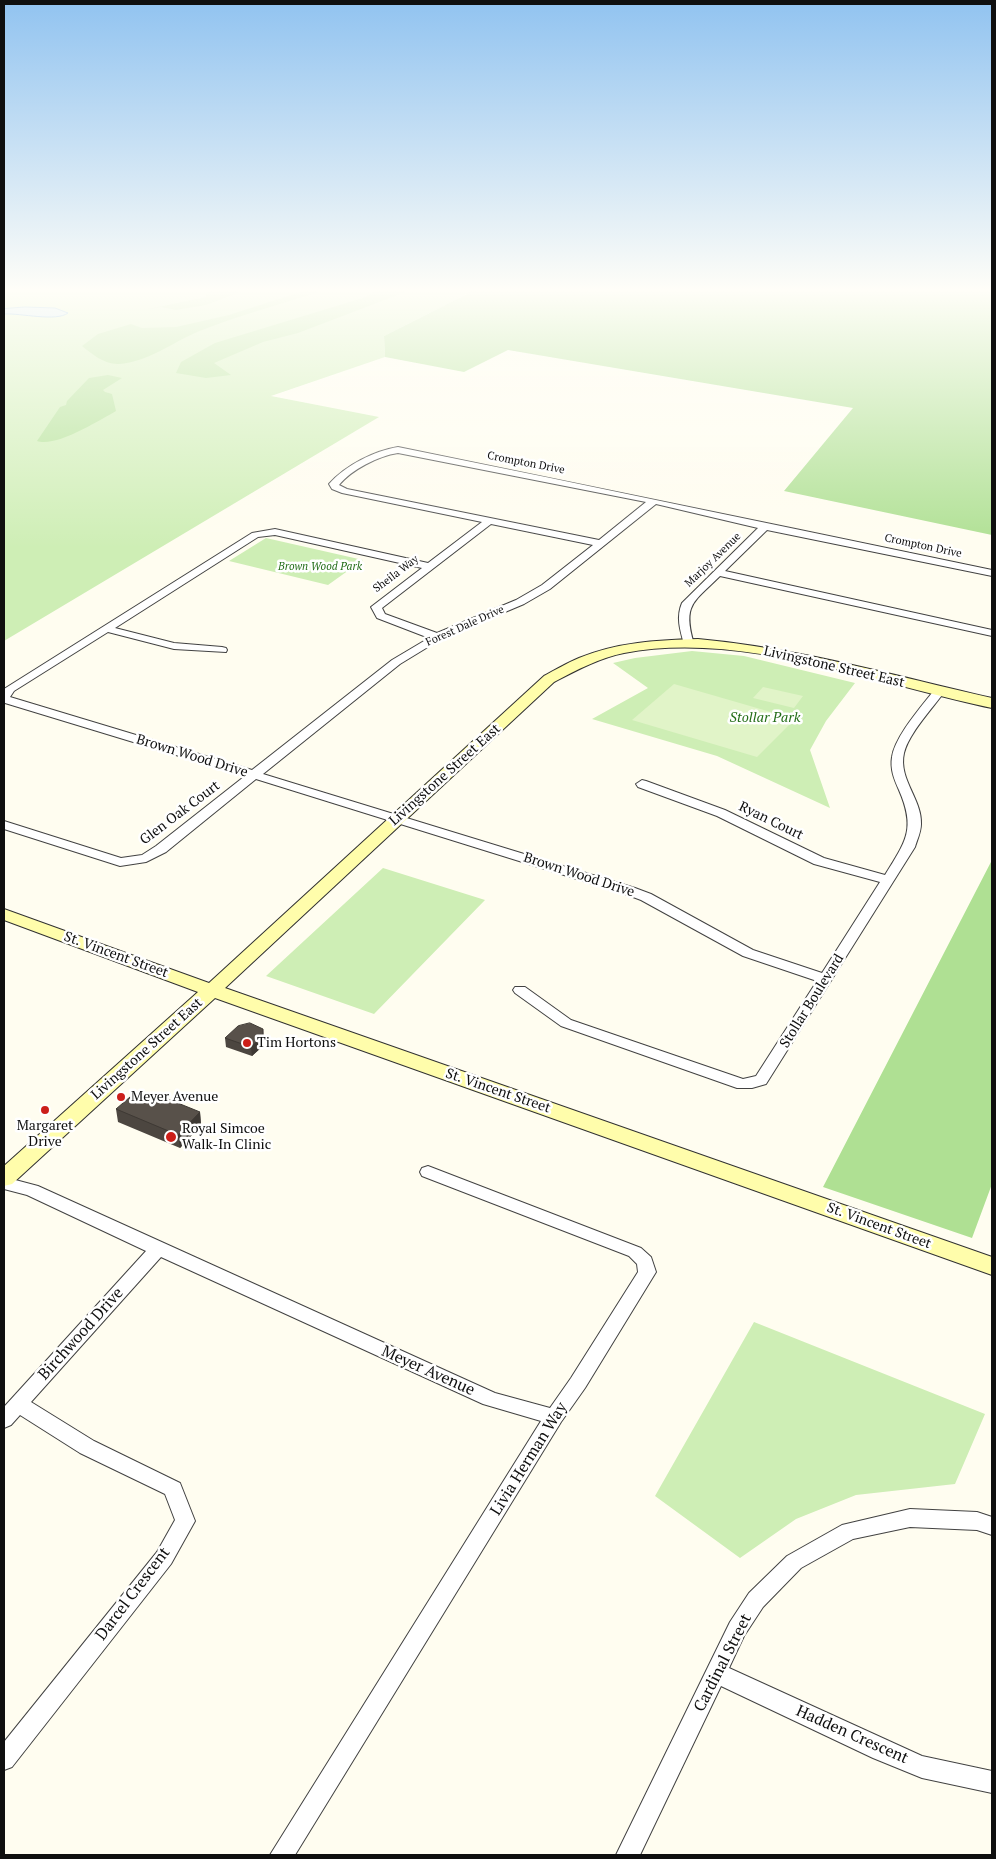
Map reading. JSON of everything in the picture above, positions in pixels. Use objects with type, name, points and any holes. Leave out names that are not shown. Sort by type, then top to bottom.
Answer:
[{"type":"street","name":"Crompton Drive","points":[[602,544],[345,491],[335,487],[334,484],[379,454],[388,450],[398,450],[654,501],[992,573]]},
{"type":"street","name":"Forest Dale Drive","points":[[254,774],[396,662],[437,637],[536,594],[557,580],[654,501]]},
{"type":"street","name":"Sheila Way","points":[[437,637],[381,616],[376,607],[489,521]]},
{"type":"street","name":"Marjoy Avenue","points":[[689,644],[683,611],[691,599],[765,526]]},
{"type":"street","name":"Brown Wood Drive","points":[[428,566],[275,532],[264,532],[255,535],[10,689],[4,694],[4,698],[8,702],[254,774],[630,891],[646,897],[748,953],[826,979]]},
{"type":"street","points":[[718,572],[992,633]]},
{"type":"street","points":[[108,628],[174,646],[222,650]]},
{"type":"street","name":"Livingstone Street East","points":[[4,1178],[212,990],[549,680],[561,672],[584,662],[644,647],[720,644],[768,651],[992,703]]},
{"type":"street","name":"Stollar Boulevard","points":[[520,990],[566,1022],[742,1084],[761,1080],[909,847],[915,824],[897,770],[897,752],[939,691]]},
{"type":"street","name":"Glen Oak Court","points":[[4,825],[120,862],[146,858],[161,849],[254,774]]},
{"type":"street","name":"Ryan Court","points":[[642,784],[721,813],[819,861],[888,880]]},
{"type":"street","name":"St. Vincent Street","points":[[4,914],[212,990],[992,1266]]},
{"type":"street","name":"Livia Herman Way","points":[[282,1855],[554,1417],[578,1383],[645,1277],[647,1268],[645,1262],[632,1251],[428,1172]]},
{"type":"street","name":"Meyer Avenue","points":[[4,1183],[32,1190],[490,1399],[554,1417]]},
{"type":"street","name":"Birchwood Drive","points":[[4,1420],[158,1249]]},
{"type":"street","name":"Darcel Crescent","points":[[4,1758],[164,1558],[185,1521],[172,1489],[86,1447],[19,1404]]},
{"type":"street","name":"Cardinal Street","points":[[628,1855],[737,1629],[756,1600],[794,1562],[849,1530],[910,1518],[977,1521],[992,1526]]},
{"type":"street","name":"Hadden Crescent","points":[[717,1672],[881,1750],[922,1767],[992,1782]]},
{"type":"green space","points":[[4,375],[333,375],[271,396],[379,417],[4,641]]},
{"type":"green space","points":[[108,375],[122,378],[103,390],[112,394],[116,411],[66,437],[55,441],[37,441],[60,407],[66,405],[67,401],[89,378]]},
{"type":"green space","points":[[187,375],[231,375],[206,378]]},
{"type":"green space","points":[[655,375],[992,375],[992,535],[784,491],[853,408]]},
{"type":"green space","name":"Brown Wood Park","points":[[266,538],[363,560],[328,585],[229,561]]},
{"type":"green space","name":"Stollar Park","points":[[692,651],[744,656],[855,683],[826,721],[810,750],[830,808],[717,756],[592,719],[648,688],[613,663],[635,658]]},
{"type":"green space","points":[[674,684],[795,719],[757,757],[632,720]]},
{"type":"green space","points":[[763,687],[803,696],[794,708],[753,698]]},
{"type":"green space","points":[[992,860],[992,1184],[972,1238],[823,1187]]},
{"type":"green space","points":[[383,868],[485,900],[374,1014],[266,976]]},
{"type":"green space","points":[[754,1322],[985,1414],[955,1484],[856,1495],[796,1519],[740,1558],[655,1496]]},
{"type":"building","points":[[250,1023],[263,1029],[263,1036],[251,1047],[225,1038],[238,1026]]},
{"type":"building","points":[[153,1093],[200,1112],[178,1135],[116,1109],[130,1097]]},
{"type":"place","name":"Tim Hortons","points":[[247,1043]]},
{"type":"place","name":"Meyer Avenue","points":[[121,1097]]},
{"type":"place","name":"Margaret Drive","points":[[45,1110]]},
{"type":"place","name":"Royal Simcoe Walk-In Clinic","points":[[171,1137]]}]
